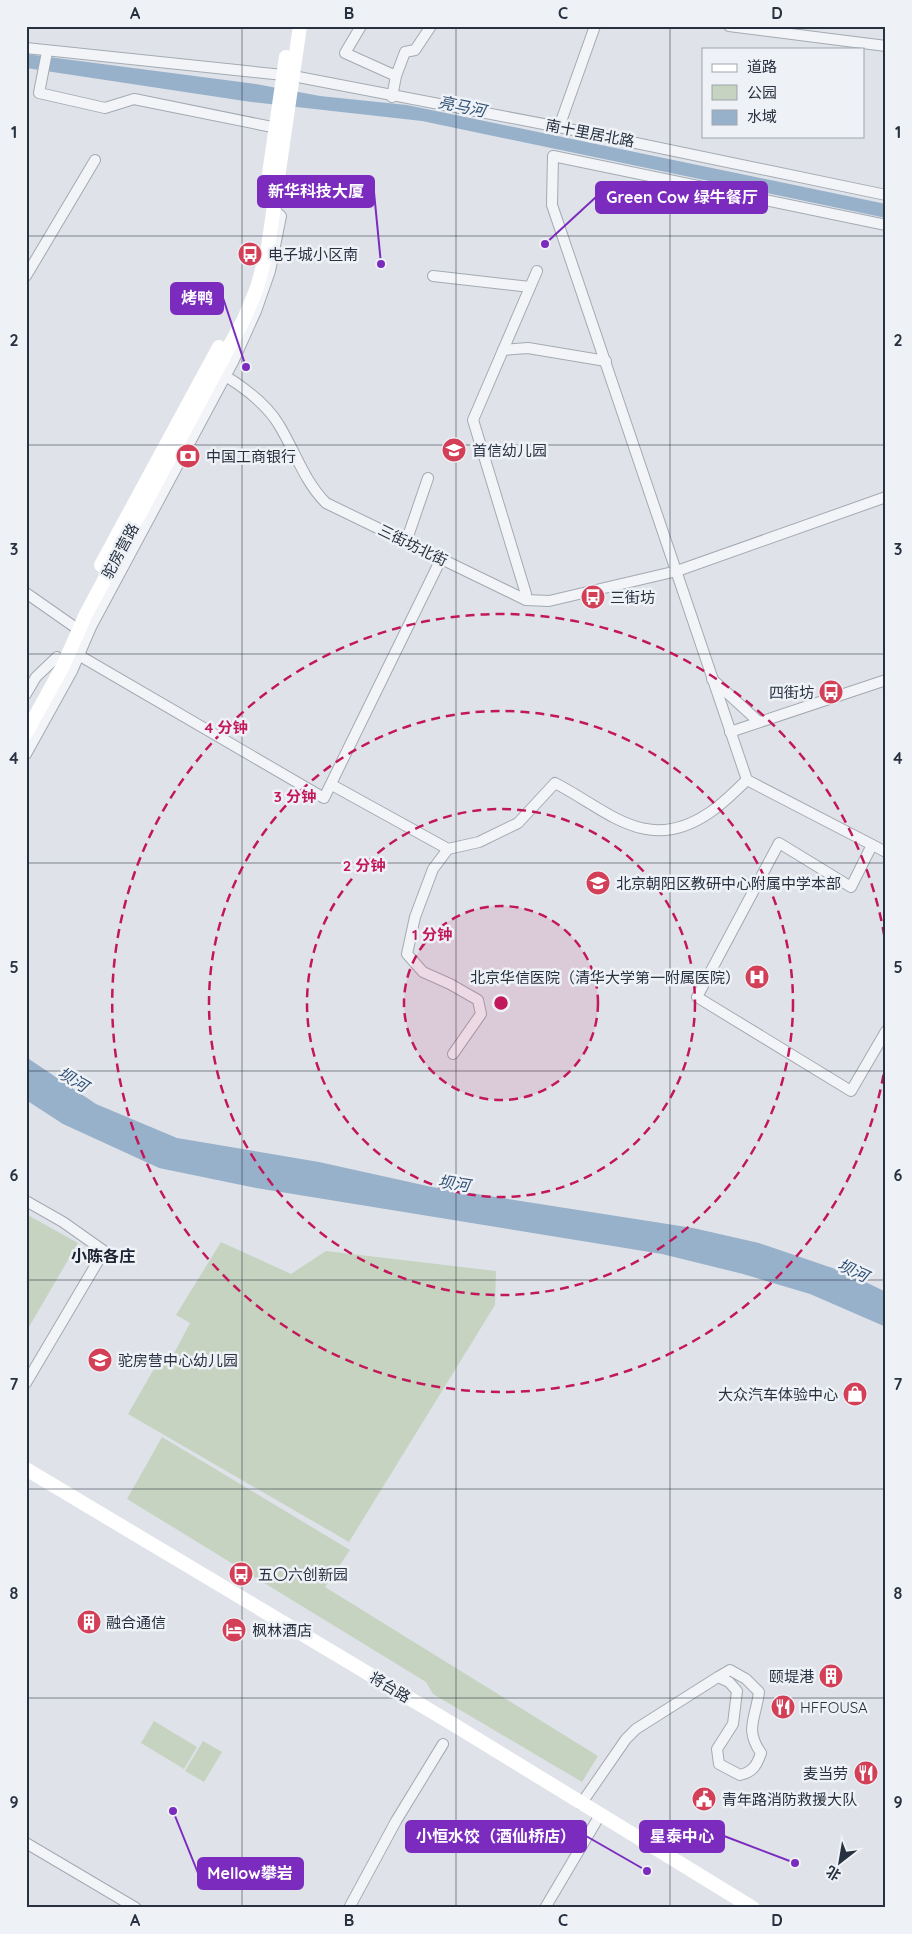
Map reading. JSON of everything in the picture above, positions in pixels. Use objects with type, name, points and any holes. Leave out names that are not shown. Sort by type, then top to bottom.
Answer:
[{"type":"street","points":[[217,371],[253,271],[280,128],[288,75],[292,26]]},
{"type":"street","points":[[288,75],[300,26]]},
{"type":"street","points":[[361,26],[345,53],[396,76]]},
{"type":"street","points":[[392,96],[396,76],[405,52],[415,50],[431,26]]},
{"type":"street","points":[[560,127],[595,26]]},
{"type":"street","points":[[729,26],[886,46]]},
{"type":"street","name":"南十里居北路","points":[[26,48],[47,52],[288,75],[560,127],[886,195]]},
{"type":"street","points":[[47,52],[40,93],[104,108],[134,99],[280,128]]},
{"type":"street","points":[[26,754],[75,653],[91,627],[244,320],[257,288],[268,247],[280,128]]},
{"type":"street","points":[[886,224],[552,156],[552,205],[747,780],[886,852]]},
{"type":"street","points":[[26,276],[95,160]]},
{"type":"street","points":[[526,600],[526,594],[474,420],[537,271]]},
{"type":"street","points":[[433,276],[530,288]]},
{"type":"street","points":[[503,350],[528,348],[606,361]]},
{"type":"street","name":"三街坊北街","points":[[217,371],[253,398],[278,422],[313,490],[326,503],[526,600],[549,600],[677,571],[886,497]]},
{"type":"street","name":"驼房营路","points":[[26,714],[217,371]]},
{"type":"street","points":[[406,542],[428,478]]},
{"type":"street","points":[[75,653],[324,798],[441,559]]},
{"type":"street","points":[[26,592],[75,627]]},
{"type":"street","name":"驼房营路","points":[[26,733],[75,653],[75,627]]},
{"type":"street","points":[[26,694],[36,677],[57,657]]},
{"type":"street","points":[[711,678],[759,722]]},
{"type":"street","points":[[730,732],[886,680]]},
{"type":"street","points":[[453,1054],[481,1014],[478,1000],[450,984],[423,972],[408,954],[415,917],[433,869],[448,849],[479,842],[518,823],[555,783],[609,816],[647,831],[677,830],[710,813],[747,780]]},
{"type":"street","points":[[332,785],[448,849]]},
{"type":"street","points":[[872,845],[850,887],[779,843],[697,997],[851,1090],[886,1031]]},
{"type":"street","points":[[26,1201],[63,1222],[104,1251],[26,1383]]},
{"type":"street","name":"将台路","points":[[26,1468],[456,1726],[753,1908]]},
{"type":"street","points":[[581,1804],[626,1739],[636,1729],[718,1677],[730,1670],[746,1679],[759,1692],[757,1710],[750,1727],[754,1743],[761,1753],[757,1765],[749,1773],[740,1775],[719,1764],[717,1749],[732,1724],[738,1691],[729,1682],[718,1677]]},
{"type":"street","points":[[349,1908],[396,1822],[442,1744]]},
{"type":"street","points":[[545,1908],[600,1815]]},
{"type":"street","points":[[26,1843],[136,1908]]},
{"type":"green space","points":[[26,1214],[78,1243],[26,1332]]},
{"type":"green space","points":[[221,1242],[291,1274],[326,1251],[496,1271],[495,1305],[349,1542],[128,1414],[162,1355],[171,1359],[190,1323],[176,1315]]},
{"type":"green space","points":[[162,1437],[350,1550],[325,1587],[598,1756],[582,1782],[433,1694],[426,1682],[127,1499]]},
{"type":"green space","points":[[154,1721],[197,1747],[184,1769],[141,1743]]},
{"type":"green space","points":[[203,1741],[222,1752],[204,1782],[185,1771]]},
{"type":"water","points":[[26,54],[256,84],[320,96],[407,105],[886,204],[886,218],[422,121],[251,102],[26,68]]},
{"type":"water","points":[[26,1057],[96,1104],[177,1138],[319,1162],[432,1187],[693,1228],[759,1243],[847,1273],[886,1292],[886,1327],[810,1294],[743,1274],[662,1254],[256,1188],[159,1168],[63,1124],[26,1100]]},
{"type":"place","name":"Green Cow 绿牛餐厅","points":[[545,244]]},
{"type":"place","name":"电子城小区南","points":[[250,254]]},
{"type":"place","name":"新华科技大厦","points":[[381,264]]},
{"type":"place","name":"烤鸭","points":[[246,367]]},
{"type":"place","name":"首信幼儿园","points":[[454,450]]},
{"type":"place","name":"中国工商银行","points":[[188,456]]},
{"type":"place","name":"三街坊","points":[[593,597]]},
{"type":"place","name":"四街坊","points":[[831,692]]},
{"type":"place","name":"北京朝阳区教研中心附属中学本部","points":[[598,883]]},
{"type":"place","name":"北京华信医院（清华大学第一附属医院）","points":[[757,977]]},
{"type":"place","name":"驼房营中心幼儿园","points":[[100,1360]]},
{"type":"place","name":"大众汽车体验中心","points":[[855,1394]]},
{"type":"place","name":"五〇六创新园","points":[[241,1574]]},
{"type":"place","name":"融合通信","points":[[89,1622]]},
{"type":"place","name":"枫林酒店","points":[[234,1630]]},
{"type":"place","name":"颐堤港","points":[[831,1676]]},
{"type":"place","name":"HFFOUSA","points":[[783,1707]]},
{"type":"place","name":"麦当劳","points":[[866,1773]]},
{"type":"place","name":"青年路消防救援大队","points":[[704,1799]]},
{"type":"place","name":"Mellow攀岩","points":[[173,1811]]},
{"type":"place","name":"星泰中心","points":[[795,1863]]},
{"type":"place","name":"小恒水饺（酒仙桥店）","points":[[647,1871]]},
{"type":"district","name":"小陈各庄","points":[[103,1256]]},
{"type":"water label","name":"亮马河","points":[[462,106]]},
{"type":"water label","name":"坝河","points":[[73,1079]]},
{"type":"water label","name":"坝河","points":[[454,1183]]},
{"type":"water label","name":"坝河","points":[[853,1270]]}]
